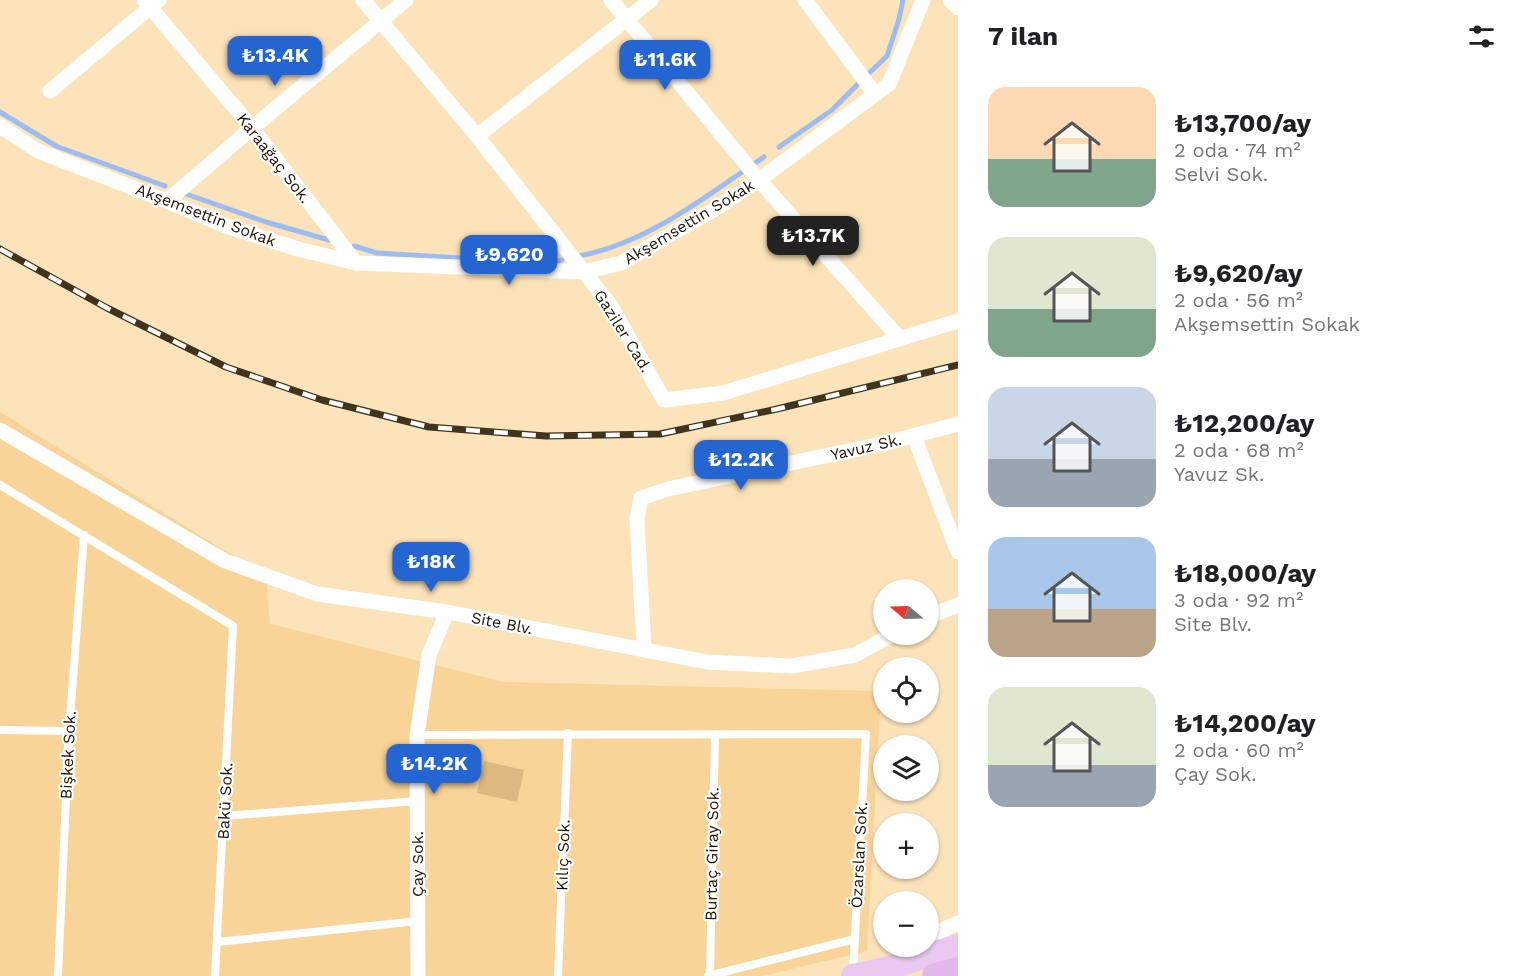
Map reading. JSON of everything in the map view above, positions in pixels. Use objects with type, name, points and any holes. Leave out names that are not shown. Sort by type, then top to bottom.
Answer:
[{"type":"highway","points":[[934,965],[958,970]]},
{"type":"main road","points":[[853,976],[889,968],[934,965],[958,946]]},
{"type":"street","name":"Gaziler Cad.","points":[[363,0],[477,136],[611,306],[664,400],[723,393],[958,321]]},
{"type":"street","points":[[167,201],[406,0]]},
{"type":"street","points":[[611,0],[752,172],[899,338]]},
{"type":"street","points":[[477,136],[651,0]]},
{"type":"street","points":[[805,0],[875,94]]},
{"type":"street","name":"Akşemsettin Sokak","points":[[0,126],[38,151],[226,226],[298,249],[356,263],[584,272],[621,263],[720,206],[752,172],[888,84],[923,0]]},
{"type":"street","points":[[950,0],[958,8]]},
{"type":"street","points":[[50,91],[151,2]]},
{"type":"street","name":"Karaağaç Sok.","points":[[151,2],[356,263]]},
{"type":"street","name":"Yavuz Sk.","points":[[644,650],[637,519],[641,498],[668,489],[914,436],[958,424]]},
{"type":"street","name":"Site Blv.","points":[[0,430],[225,561],[317,594],[447,612],[708,662],[792,666],[855,655],[873,645]]},
{"type":"street","points":[[914,436],[958,552]]},
{"type":"street","points":[[939,613],[958,605]]},
{"type":"street","name":"Çay Sok.","points":[[418,976],[417,735],[429,655],[447,612]]},
{"type":"street","points":[[934,965],[944,929],[958,923]]},
{"type":"lane","points":[[0,485],[84,535]]},
{"type":"lane","name":"Bakü Sok.","points":[[84,535],[233,626],[215,976]]},
{"type":"lane","name":"Bişkek Sok.","points":[[58,976],[69,731],[84,535]]},
{"type":"lane","points":[[0,730],[69,731]]},
{"type":"lane","name":"Kılıç Sok.","points":[[558,976],[568,733]]},
{"type":"lane","points":[[417,735],[715,734]]},
{"type":"lane","name":"Özarslan Sok.","points":[[715,734],[866,734],[853,976]]},
{"type":"lane","name":"Burtaç Giray Sok.","points":[[708,976],[715,734]]},
{"type":"lane","points":[[224,816],[418,801]]},
{"type":"lane","points":[[217,942],[418,921]]},
{"type":"lane","points":[[708,976],[855,939]]},
{"type":"shaded area","points":[[0,412],[266,576],[270,624],[504,682],[873,691],[873,723],[879,723],[879,735],[873,735],[873,801],[875,801],[867,951],[762,976],[0,976]]},
{"type":"building","points":[[484,761],[524,770],[517,802],[477,793]]},
{"type":"waterway","points":[[867,75],[887,56],[903,0]]},
{"type":"waterway","points":[[779,147],[832,110],[859,83]]},
{"type":"waterway","points":[[0,112],[56,146],[165,186]]},
{"type":"waterway","points":[[579,256],[605,250],[653,229],[699,202],[764,157]]},
{"type":"waterway","points":[[186,194],[266,222],[329,240]]},
{"type":"waterway","points":[[354,246],[377,253],[545,263],[562,260]]},
{"type":"railway","points":[[0,249],[107,308],[226,367],[322,400],[429,427],[546,436],[660,434],[777,409],[958,365]]}]
